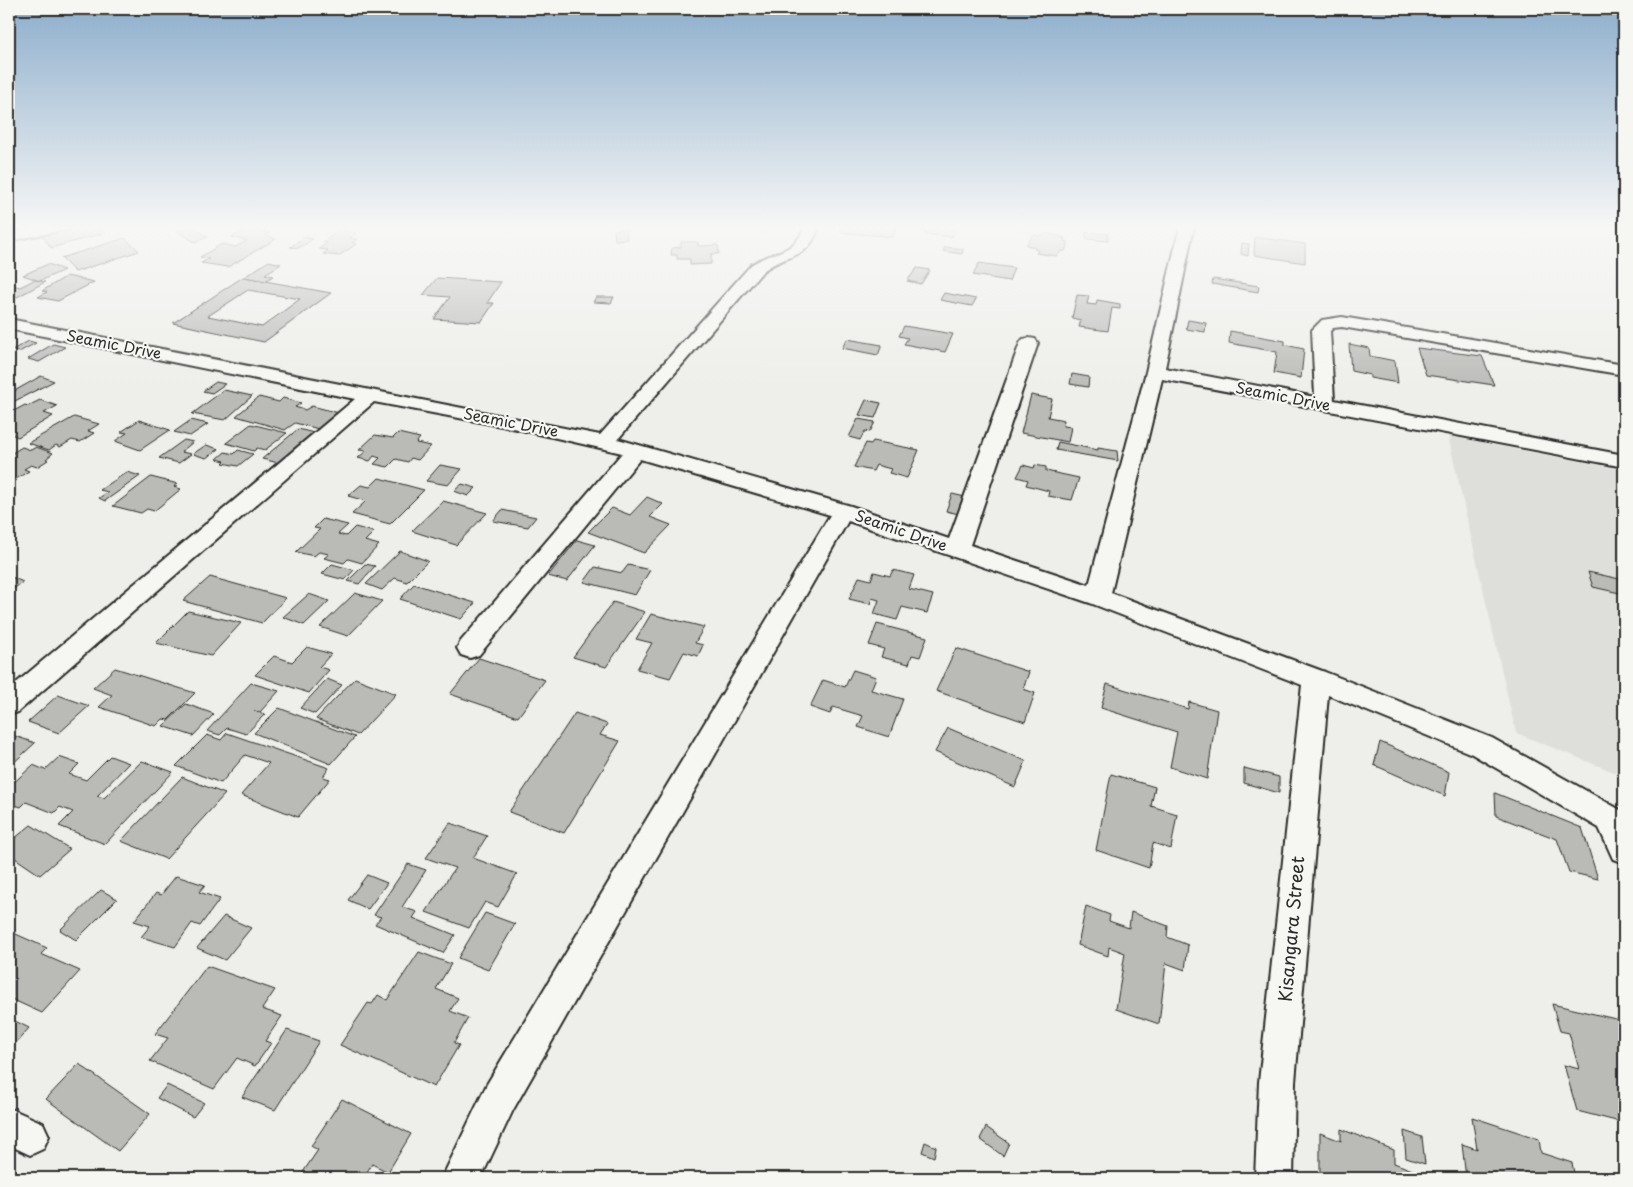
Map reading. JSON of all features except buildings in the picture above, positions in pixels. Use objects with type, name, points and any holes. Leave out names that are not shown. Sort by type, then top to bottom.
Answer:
[{"type":"street","points":[[605,442],[745,281]]},
{"type":"street","points":[[1098,597],[1155,372],[1175,281]]},
{"type":"street","points":[[1325,405],[1321,330],[1328,324],[1342,322],[1624,370]]},
{"type":"street","name":"Seamic Drive","points":[[9,324],[370,396],[517,423],[605,442],[843,511],[1098,597],[1316,679],[1482,746],[1617,822]]},
{"type":"street","points":[[957,549],[1029,343]]},
{"type":"street","name":"Seamic Drive","points":[[1155,372],[1624,461]]},
{"type":"street","points":[[9,704],[370,396]]},
{"type":"street","points":[[470,648],[636,451]]},
{"type":"street","points":[[461,1178],[500,1097],[843,511]]},
{"type":"street","name":"Kisangara Street","points":[[1274,1178],[1277,1082],[1316,679]]},
{"type":"street","points":[[1617,822],[1624,848]]},
{"type":"shaded area","points":[[1448,436],[1624,470],[1624,776],[1516,733]]}]
